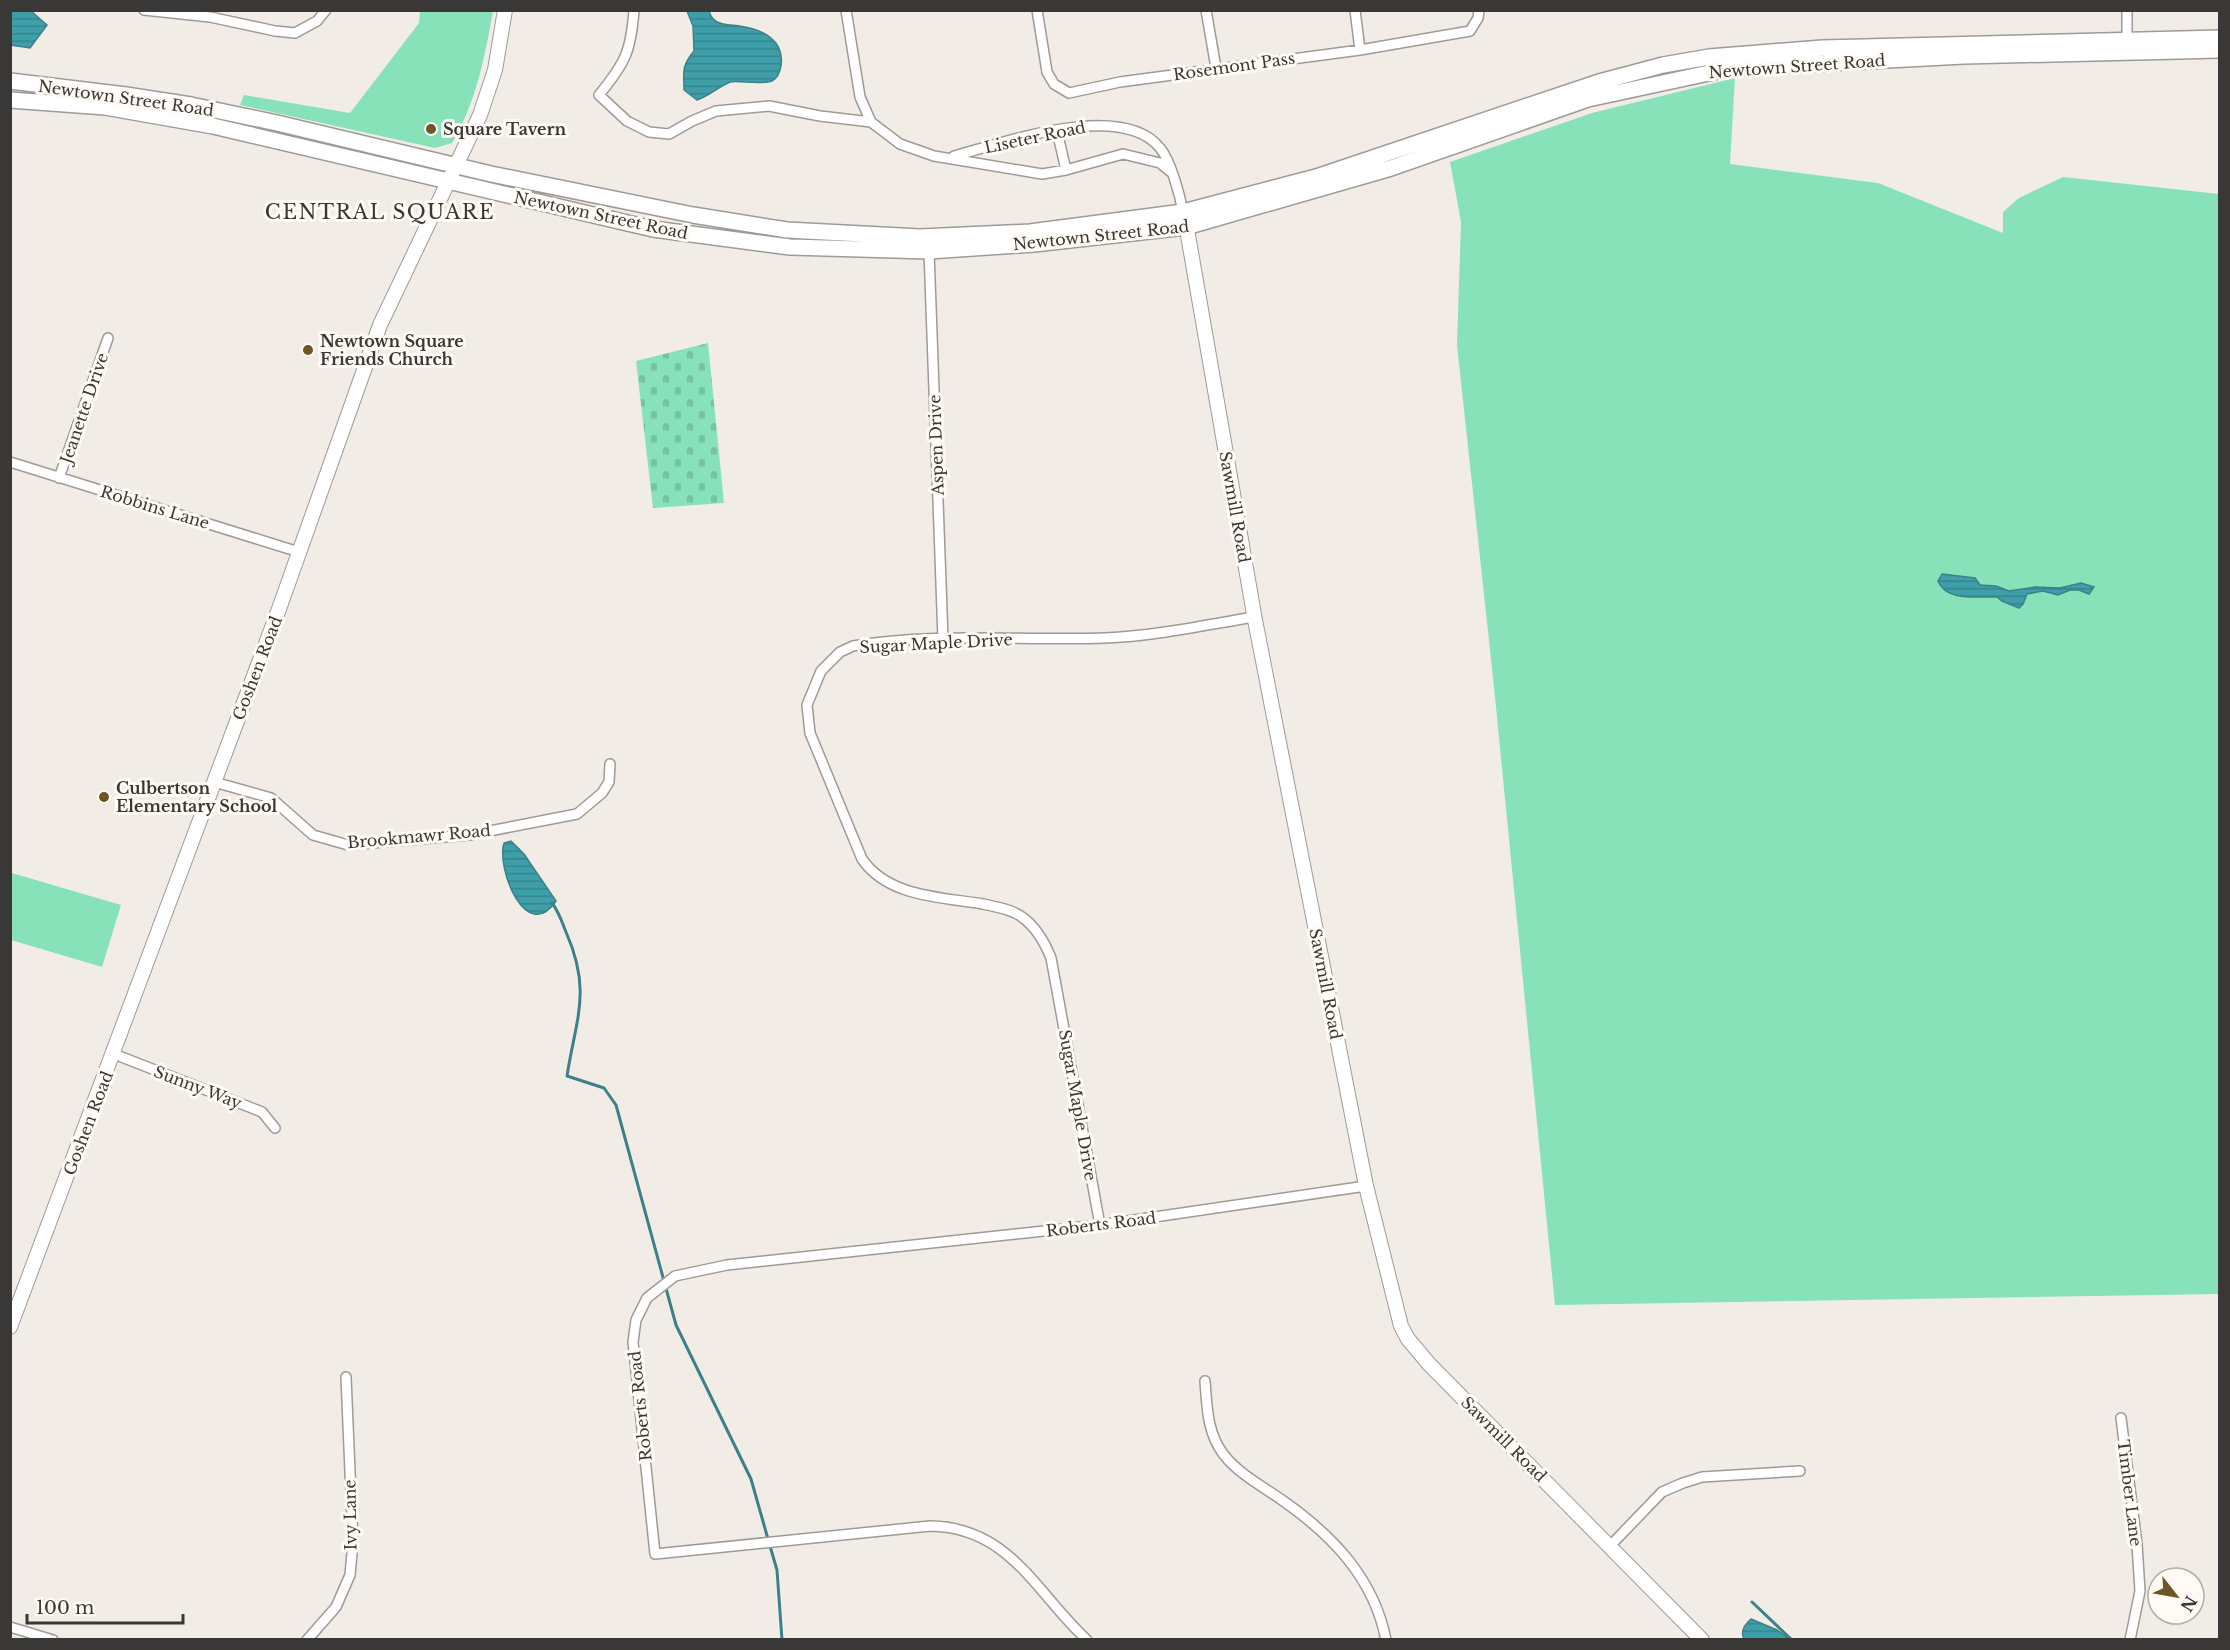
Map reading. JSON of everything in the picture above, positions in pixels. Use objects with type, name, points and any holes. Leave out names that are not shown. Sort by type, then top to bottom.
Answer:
[{"type":"main road","name":"Newtown Street Road","points":[[2127,46],[2220,38]]},
{"type":"main road","name":"Newtown Street Road","points":[[10,100],[105,107],[213,126],[653,230],[789,247],[929,251],[1034,244],[1185,220],[1599,82],[1663,65],[1709,57],[1822,48],[2127,46],[2220,50]]},
{"type":"main road","name":"Newtown Street Road","points":[[10,81],[191,105],[370,144],[457,166],[698,216],[787,230],[920,237],[1030,232],[1185,220]]},
{"type":"main road","points":[[698,216],[698,236]]},
{"type":"street","points":[[144,10],[210,17],[295,33],[317,21],[326,10]]},
{"type":"street","name":"Goshen Road","points":[[10,1328],[114,1054],[380,325],[480,115],[495,70],[505,10]]},
{"type":"street","points":[[634,10],[633,37],[622,65],[599,95],[627,120],[649,132],[669,134],[716,111],[769,106],[820,116],[871,122]]},
{"type":"street","points":[[846,10],[860,97],[871,122]]},
{"type":"street","name":"Rosemont Pass","points":[[1037,10],[1047,72],[1054,84],[1069,93],[1120,82],[1360,50],[1470,31],[1478,18],[1479,10]]},
{"type":"street","points":[[1206,10],[1216,68]]},
{"type":"street","points":[[1354,10],[1360,50]]},
{"type":"street","points":[[2127,10],[2127,46]]},
{"type":"street","name":"Liseter Road","points":[[871,122],[900,144],[934,156],[950,157],[994,167],[1042,174],[1066,170],[1123,154],[1160,163],[1171,172]]},
{"type":"street","name":"Liseter Road","points":[[950,157],[1024,137],[1082,126],[1107,124],[1129,128],[1145,135],[1161,148],[1181,196],[1185,220]]},
{"type":"street","points":[[1057,131],[1066,170]]},
{"type":"street","name":"Sawmill Road","points":[[1185,220],[1254,617],[1366,1186],[1398,1314],[1408,1339],[1429,1364],[1702,1640]]},
{"type":"street","name":"Aspen Drive","points":[[929,251],[943,639]]},
{"type":"street","name":"Jeanette Drive","points":[[59,478],[108,338]]},
{"type":"street","name":"Robbins Lane","points":[[10,462],[299,552]]},
{"type":"street","name":"Sugar Maple Drive","points":[[1100,1225],[1051,958],[1044,942],[1022,916],[1004,908],[894,887],[871,872],[862,859],[810,733],[807,705],[821,671],[840,652],[865,644],[943,639],[1106,638],[1164,632],[1254,617]]},
{"type":"street","name":"Brookmawr Road","points":[[214,782],[271,798],[313,835],[348,845],[469,835],[577,814],[602,793],[609,782],[610,764]]},
{"type":"street","name":"Sunny Way","points":[[114,1054],[262,1112],[276,1128]]},
{"type":"street","name":"Roberts Road","points":[[1088,1640],[1013,1558],[981,1537],[947,1526],[655,1554],[633,1342],[636,1320],[647,1298],[675,1276],[727,1265],[1100,1225],[1366,1186]]},
{"type":"street","name":"Ivy Lane","points":[[307,1640],[336,1607],[350,1575],[353,1538],[346,1377]]},
{"type":"street","points":[[1204,1381],[1209,1424],[1224,1455],[1241,1471],[1301,1513],[1339,1547],[1352,1563],[1375,1605],[1386,1640]]},
{"type":"street","name":"Timber Lane","points":[[2121,1418],[2137,1544],[2140,1591],[2130,1640]]},
{"type":"street","points":[[1610,1546],[1662,1492],[1683,1483],[1702,1477],[1800,1472]]},
{"type":"street","points":[[10,1627],[53,1640]]},
{"type":"green space","points":[[420,11],[493,11],[483,62],[473,96],[452,143],[435,148],[240,105],[244,95],[350,113],[419,23]]},
{"type":"green space","points":[[1735,78],[1730,164],[1878,183],[2003,233],[2003,212],[2019,198],[2063,177],[2219,194],[2219,1294],[1555,1305],[1494,687],[1457,345],[1461,222],[1450,162],[1592,113]]},
{"type":"green space","points":[[708,343],[724,503],[653,508],[636,361]]},
{"type":"green space","points":[[12,873],[121,905],[102,967],[11,940]]},
{"type":"water","points":[[11,10],[31,11],[47,25],[30,48],[11,45]]},
{"type":"water","points":[[687,11],[709,11],[717,22],[756,30],[770,37],[776,43],[781,57],[781,68],[777,77],[767,82],[730,82],[697,100],[684,90],[685,65],[694,51],[693,26]]},
{"type":"water","points":[[1942,574],[1975,578],[1980,585],[1996,586],[2009,591],[2035,587],[2060,588],[2081,583],[2094,587],[2089,594],[2079,590],[2070,590],[2058,595],[2043,591],[2027,594],[2019,608],[1997,597],[1964,596],[1948,592],[1938,581]]},
{"type":"water","points":[[511,841],[524,854],[556,901],[545,912],[534,914],[524,909],[509,884],[503,854],[504,843]]},
{"type":"water","points":[[1751,1619],[1777,1630],[1789,1639],[1744,1639],[1743,1628]]},
{"type":"waterway","points":[[552,903],[574,953],[580,988],[580,1004],[567,1076],[604,1088],[616,1105],[676,1325],[751,1479],[768,1539]]},
{"type":"waterway","points":[[770,1546],[777,1570],[782,1640]]},
{"type":"waterway","points":[[1752,1602],[1792,1640]]},
{"type":"place","name":"Square Tavern","points":[[431,129]]},
{"type":"place","name":"Newtown Square Friends Church","points":[[308,350]]},
{"type":"place","name":"Culbertson Elementary School","points":[[104,797]]},
{"type":"district","name":"CENTRAL SQUARE","points":[[380,212]]}]
